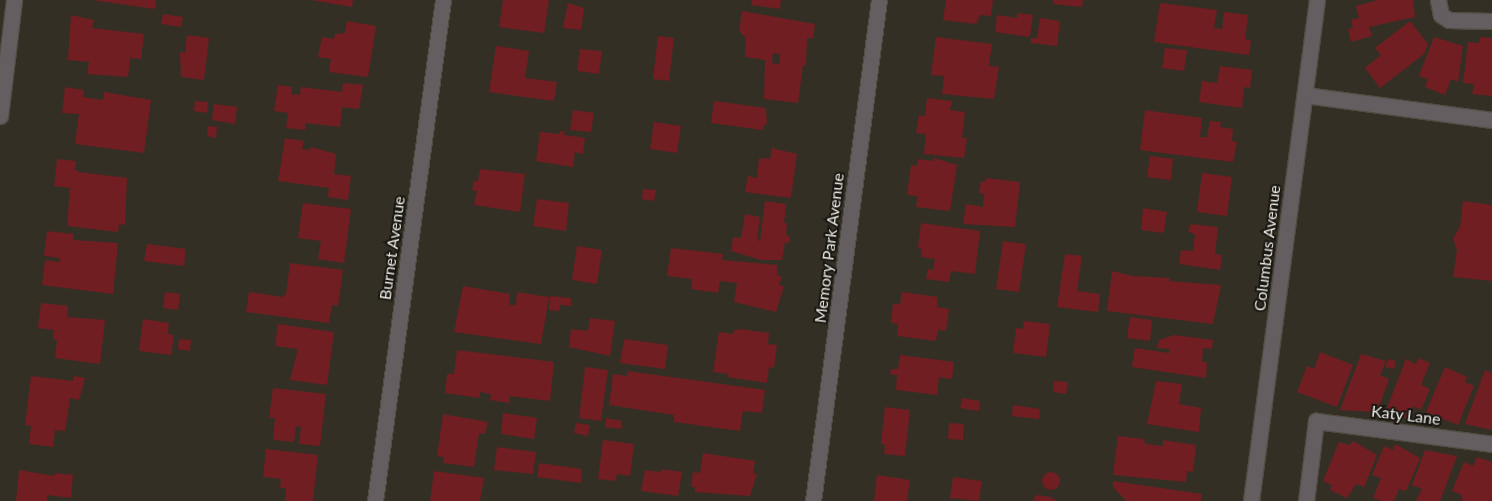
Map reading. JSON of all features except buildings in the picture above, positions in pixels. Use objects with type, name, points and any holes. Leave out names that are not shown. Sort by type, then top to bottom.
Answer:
[{"type":"street","points":[[0,116],[14,0]]},
{"type":"street","name":"Burnet Avenue","points":[[375,501],[443,0]]},
{"type":"street","name":"Memory Park Avenue","points":[[813,501],[879,0]]},
{"type":"street","name":"Columbus Avenue","points":[[1251,501],[1317,0]]},
{"type":"street","points":[[1438,0],[1441,15],[1460,22],[1492,21]]},
{"type":"street","points":[[1305,95],[1492,120]]},
{"type":"street","name":"Katy Lane","points":[[1306,501],[1316,421],[1492,444]]}]
